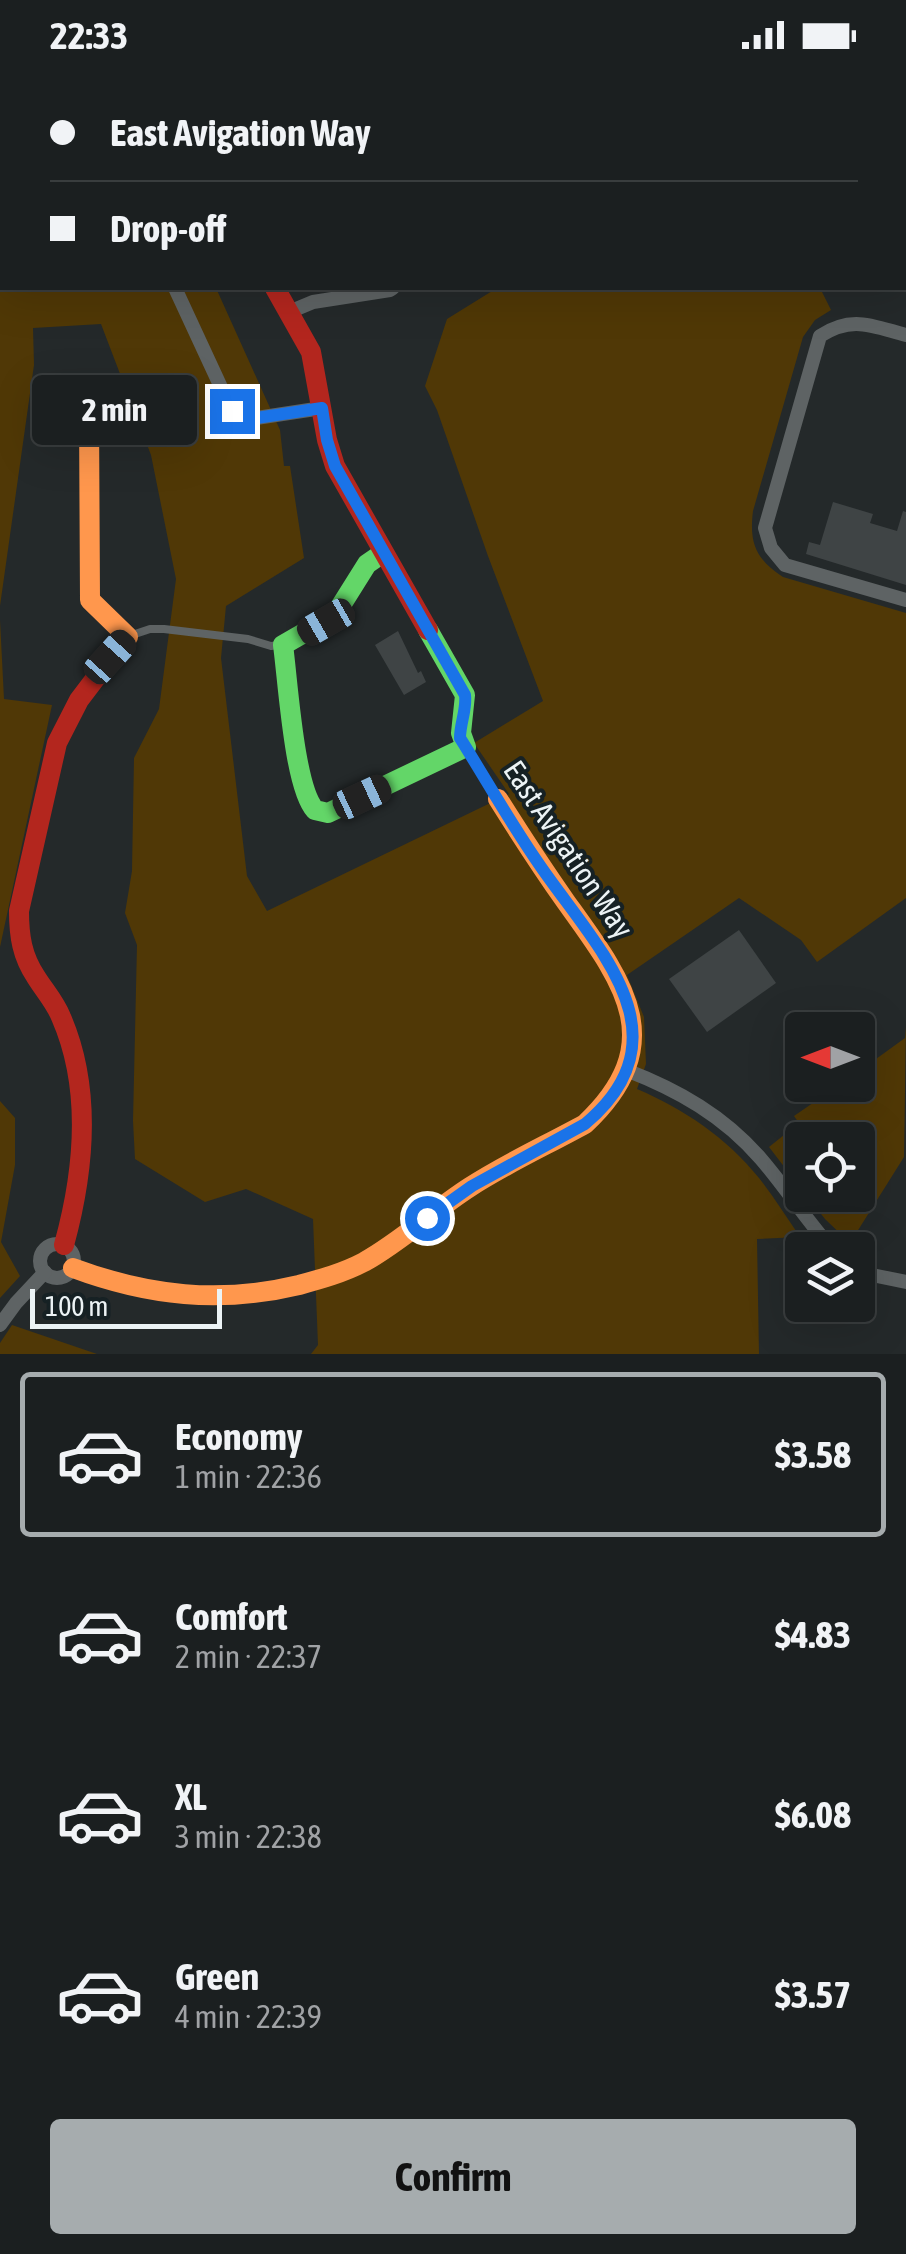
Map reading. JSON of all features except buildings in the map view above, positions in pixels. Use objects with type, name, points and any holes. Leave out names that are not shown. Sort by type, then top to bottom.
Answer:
[{"type":"street","points":[[176,290],[232,411],[240,418],[322,408]]},
{"type":"street","name":"East Avigation Way","points":[[276,290],[312,352],[330,454],[465,695],[460,738],[466,747]]},
{"type":"street","points":[[288,312],[313,302],[390,290]]},
{"type":"street","points":[[906,335],[856,322],[836,325],[820,336],[765,528],[771,548],[785,564],[906,600]]},
{"type":"street","points":[[64,1245],[77,1193],[82,1115],[76,1064],[61,1017],[28,965],[22,947],[20,911],[57,742],[82,691],[128,637],[90,600],[89,414]]},
{"type":"street","points":[[382,552],[368,564],[335,615],[282,645],[302,788],[312,810],[328,813],[466,747]]},
{"type":"street","name":"East Avigation Way","points":[[73,1268],[118,1286],[194,1298],[257,1294],[328,1277],[366,1260],[472,1186],[585,1124],[610,1100],[626,1070],[632,1029],[624,990],[498,799]]},
{"type":"street","points":[[626,1070],[681,1094],[730,1128],[762,1160],[819,1232]]},
{"type":"street","points":[[55,1244],[64,1245],[72,1252],[73,1268],[60,1278],[49,1276],[40,1264],[44,1251],[55,1244]]},
{"type":"street","points":[[0,1324],[45,1272]]},
{"type":"street","points":[[875,1276],[906,1282]]},
{"type":"lane","points":[[128,637],[164,629],[282,645]]},
{"type":"lane","name":"East Avigation Way","points":[[466,747],[498,799]]},
{"type":"shaded area","points":[[0,290],[217,290],[280,430],[284,466],[290,466],[304,558],[226,606],[221,658],[247,876],[267,911],[509,794],[474,743],[543,701],[425,386],[447,319],[494,290],[821,290],[831,310],[815,320],[803,337],[753,511],[752,533],[756,550],[783,577],[906,613],[906,898],[817,962],[801,940],[739,898],[627,975],[644,1017],[646,1064],[637,1089],[688,1115],[733,1150],[759,1178],[797,1232],[785,1232],[785,1238],[757,1239],[759,1354],[311,1354],[318,1345],[313,1219],[246,1189],[205,1202],[135,1159],[137,945],[125,913],[132,871],[134,758],[159,709],[176,579],[151,455],[101,324],[33,328],[34,365],[0,606]]},
{"type":"shaded area","points":[[0,620],[4,699],[52,705],[0,947]]},
{"type":"shaded area","points":[[906,1027],[904,1157],[875,1203],[875,1122],[798,1122],[794,1116],[814,1102],[875,1102],[875,1060],[905,1038]]},
{"type":"shaded area","points":[[0,1101],[15,1118],[15,1165],[1,1242],[20,1276],[0,1298]]},
{"type":"shaded area","points":[[785,1134],[785,1168],[769,1147]]},
{"type":"shaded area","points":[[819,1212],[869,1212],[857,1232],[839,1232]]},
{"type":"shaded area","points":[[12,1325],[97,1354],[0,1354],[0,1343]]},
{"type":"traffic: fast","points":[[383,553],[367,564],[335,615],[283,645],[297,757],[315,810],[328,813],[466,747],[461,733],[465,695],[428,630]]},
{"type":"traffic: slow","points":[[89,413],[90,600],[128,637],[117,650]]},
{"type":"traffic: slow","points":[[73,1268],[129,1285],[184,1294],[241,1294],[307,1283],[364,1262],[470,1187],[585,1124],[611,1094],[627,1066],[632,1038],[629,1012],[605,958],[498,799]]},
{"type":"traffic: jam","points":[[276,290],[311,352],[335,466],[428,630]]},
{"type":"traffic: jam","points":[[64,1245],[80,1160],[81,1101],[71,1044],[61,1017],[24,953],[19,911],[57,743],[79,700],[117,650]]},
{"type":"route","points":[[232,411],[240,418],[250,419],[322,408],[335,466],[465,695],[460,738],[538,863],[614,970],[630,1010],[632,1029],[626,1070],[599,1112],[585,1124],[472,1186],[427,1218]]}]
